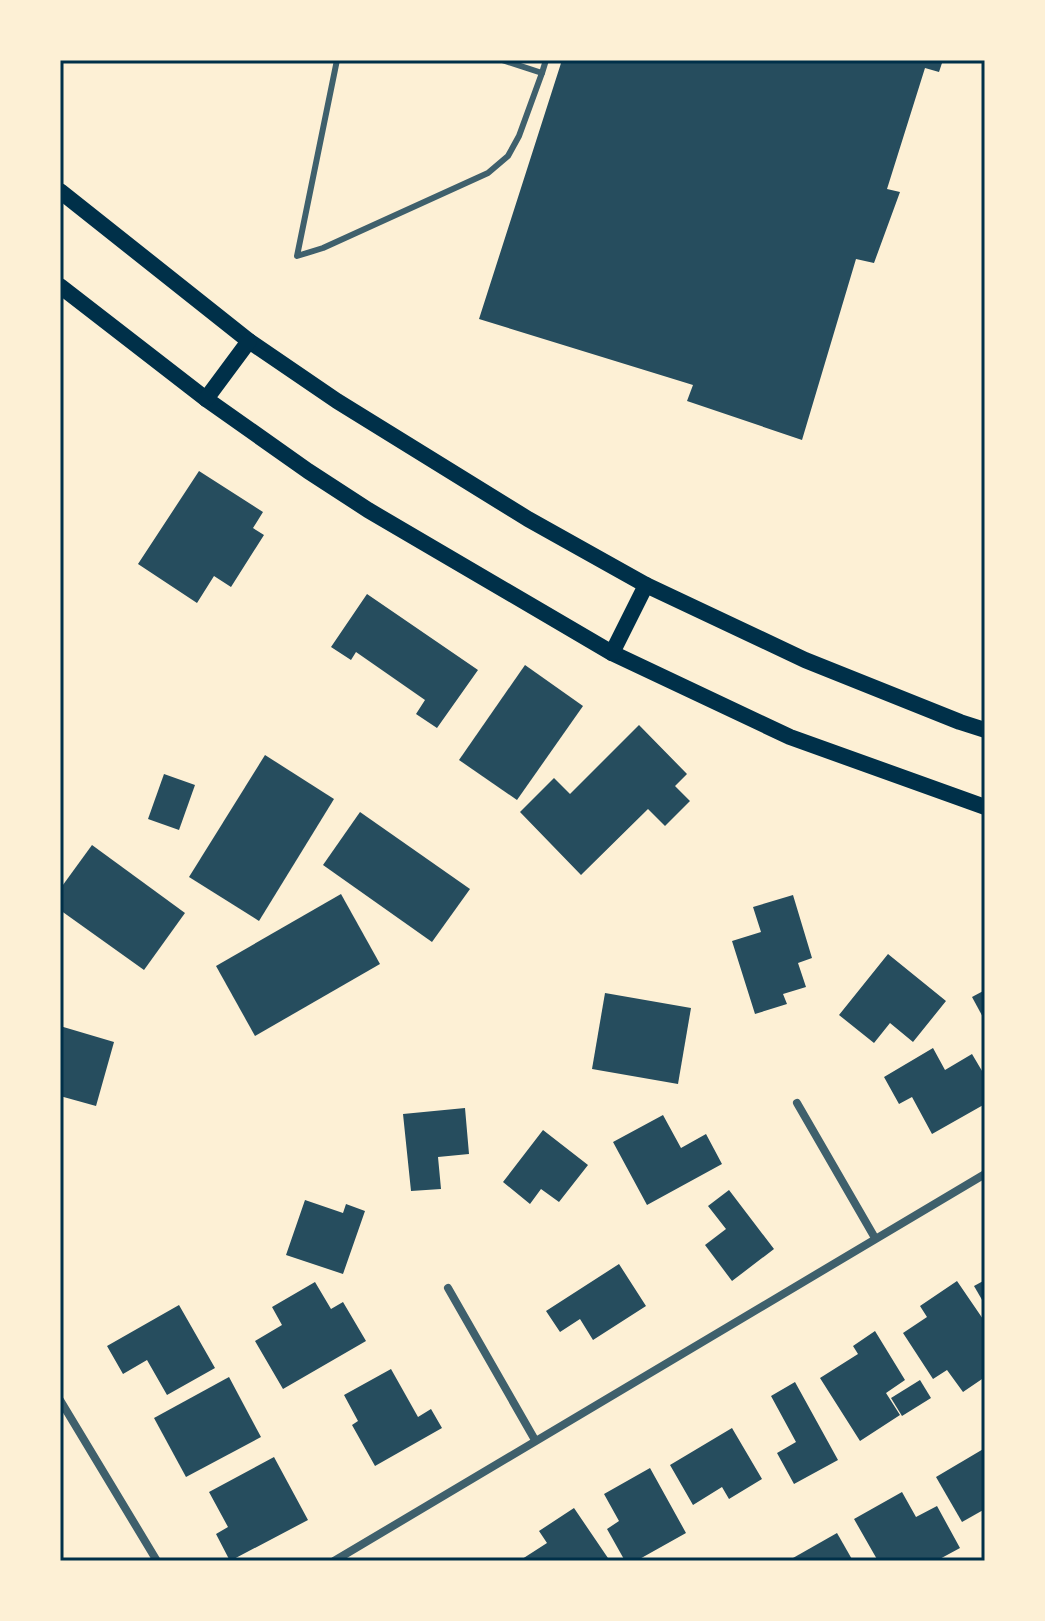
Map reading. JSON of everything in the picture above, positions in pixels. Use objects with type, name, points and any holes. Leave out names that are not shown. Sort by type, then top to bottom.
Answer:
[{"type":"main road","points":[[60,191],[249,341],[429,459],[646,585],[805,660],[985,730]]},
{"type":"main road","points":[[60,286],[206,399],[308,471],[368,510],[612,653],[790,737],[985,807]]},
{"type":"main road","points":[[206,399],[249,341]]},
{"type":"main road","points":[[612,653],[646,585]]},
{"type":"street","points":[[797,1103],[875,1238]]},
{"type":"street","points":[[334,1561],[985,1174]]},
{"type":"street","points":[[448,1288],[535,1440]]},
{"type":"street","points":[[60,1400],[157,1561]]},
{"type":"lane","points":[[337,60],[297,256],[323,248],[488,173],[508,156],[514,146],[546,60]]},
{"type":"lane","points":[[502,60],[542,73]]},
{"type":"building","points":[[562,60],[943,60],[939,72],[925,68],[887,189],[900,192],[874,263],[856,259],[802,440],[687,401],[693,385],[479,319]]},
{"type":"building","points":[[199,471],[263,512],[253,528],[264,535],[231,587],[214,576],[197,603],[138,564]]},
{"type":"building","points":[[367,594],[478,670],[437,728],[416,714],[425,700],[356,652],[351,660],[331,647]]},
{"type":"building","points":[[525,665],[583,706],[517,800],[459,760]]},
{"type":"building","points":[[639,725],[687,774],[675,786],[690,801],[665,826],[648,809],[581,875],[520,812],[554,778],[570,794]]},
{"type":"building","points":[[265,755],[334,799],[259,921],[189,877]]},
{"type":"building","points":[[164,774],[195,785],[179,830],[148,819]]},
{"type":"building","points":[[360,812],[470,889],[432,942],[323,865]]},
{"type":"building","points":[[92,845],[185,913],[144,970],[60,910],[60,889]]},
{"type":"building","points":[[341,894],[380,964],[255,1036],[216,966]]},
{"type":"building","points":[[793,895],[812,958],[798,963],[806,987],[783,994],[787,1004],[755,1014],[732,941],[761,932],[753,907]]},
{"type":"building","points":[[888,954],[946,1001],[913,1042],[890,1023],[874,1043],[839,1015]]},
{"type":"building","points":[[985,990],[985,1021],[972,997]]},
{"type":"building","points":[[605,993],[691,1008],[678,1084],[592,1069]]},
{"type":"building","points":[[60,1026],[114,1042],[96,1106],[60,1096]]},
{"type":"building","points":[[933,1048],[945,1070],[972,1054],[985,1076],[985,1104],[932,1134],[912,1097],[899,1104],[884,1077]]},
{"type":"building","points":[[465,1108],[469,1154],[438,1157],[441,1189],[411,1191],[403,1114]]},
{"type":"building","points":[[663,1115],[681,1148],[706,1134],[722,1164],[647,1205],[613,1142]]},
{"type":"building","points":[[543,1130],[588,1165],[559,1202],[541,1189],[530,1204],[503,1182]]},
{"type":"building","points":[[729,1190],[774,1249],[732,1281],[705,1245],[726,1229],[708,1206]]},
{"type":"building","points":[[305,1200],[343,1213],[346,1204],[365,1211],[343,1274],[286,1255]]},
{"type":"building","points":[[619,1264],[646,1306],[593,1340],[580,1319],[560,1332],[546,1311]]},
{"type":"building","points":[[985,1280],[985,1305],[974,1286]]},
{"type":"building","points":[[957,1281],[985,1322],[985,1377],[963,1392],[947,1370],[933,1379],[903,1333],[927,1317],[920,1306]]},
{"type":"building","points":[[315,1282],[331,1309],[343,1302],[366,1341],[283,1389],[255,1341],[282,1325],[272,1307]]},
{"type":"building","points":[[179,1305],[215,1368],[167,1395],[147,1360],[123,1374],[107,1346]]},
{"type":"building","points":[[875,1331],[905,1380],[886,1393],[900,1415],[860,1441],[820,1378],[858,1354],[853,1346]]},
{"type":"building","points":[[391,1369],[418,1417],[431,1409],[442,1428],[375,1466],[352,1425],[358,1421],[344,1395]]},
{"type":"building","points":[[229,1377],[261,1437],[186,1477],[154,1418]]},
{"type":"building","points":[[920,1380],[931,1398],[902,1416],[891,1398]]},
{"type":"building","points":[[795,1382],[838,1460],[794,1484],[777,1453],[796,1442],[771,1396]]},
{"type":"building","points":[[732,1428],[762,1479],[729,1499],[722,1487],[693,1505],[670,1465]]},
{"type":"building","points":[[985,1448],[985,1509],[962,1522],[936,1477]]},
{"type":"building","points":[[274,1457],[308,1520],[230,1561],[216,1534],[228,1527],[209,1492]]},
{"type":"building","points":[[650,1468],[686,1533],[636,1561],[625,1561],[607,1529],[619,1521],[604,1494]]},
{"type":"building","points":[[902,1492],[916,1517],[937,1506],[960,1548],[936,1561],[878,1561],[854,1519]]},
{"type":"building","points":[[574,1508],[610,1561],[519,1561],[547,1543],[539,1531]]},
{"type":"building","points":[[837,1533],[853,1561],[795,1561],[793,1558]]}]
